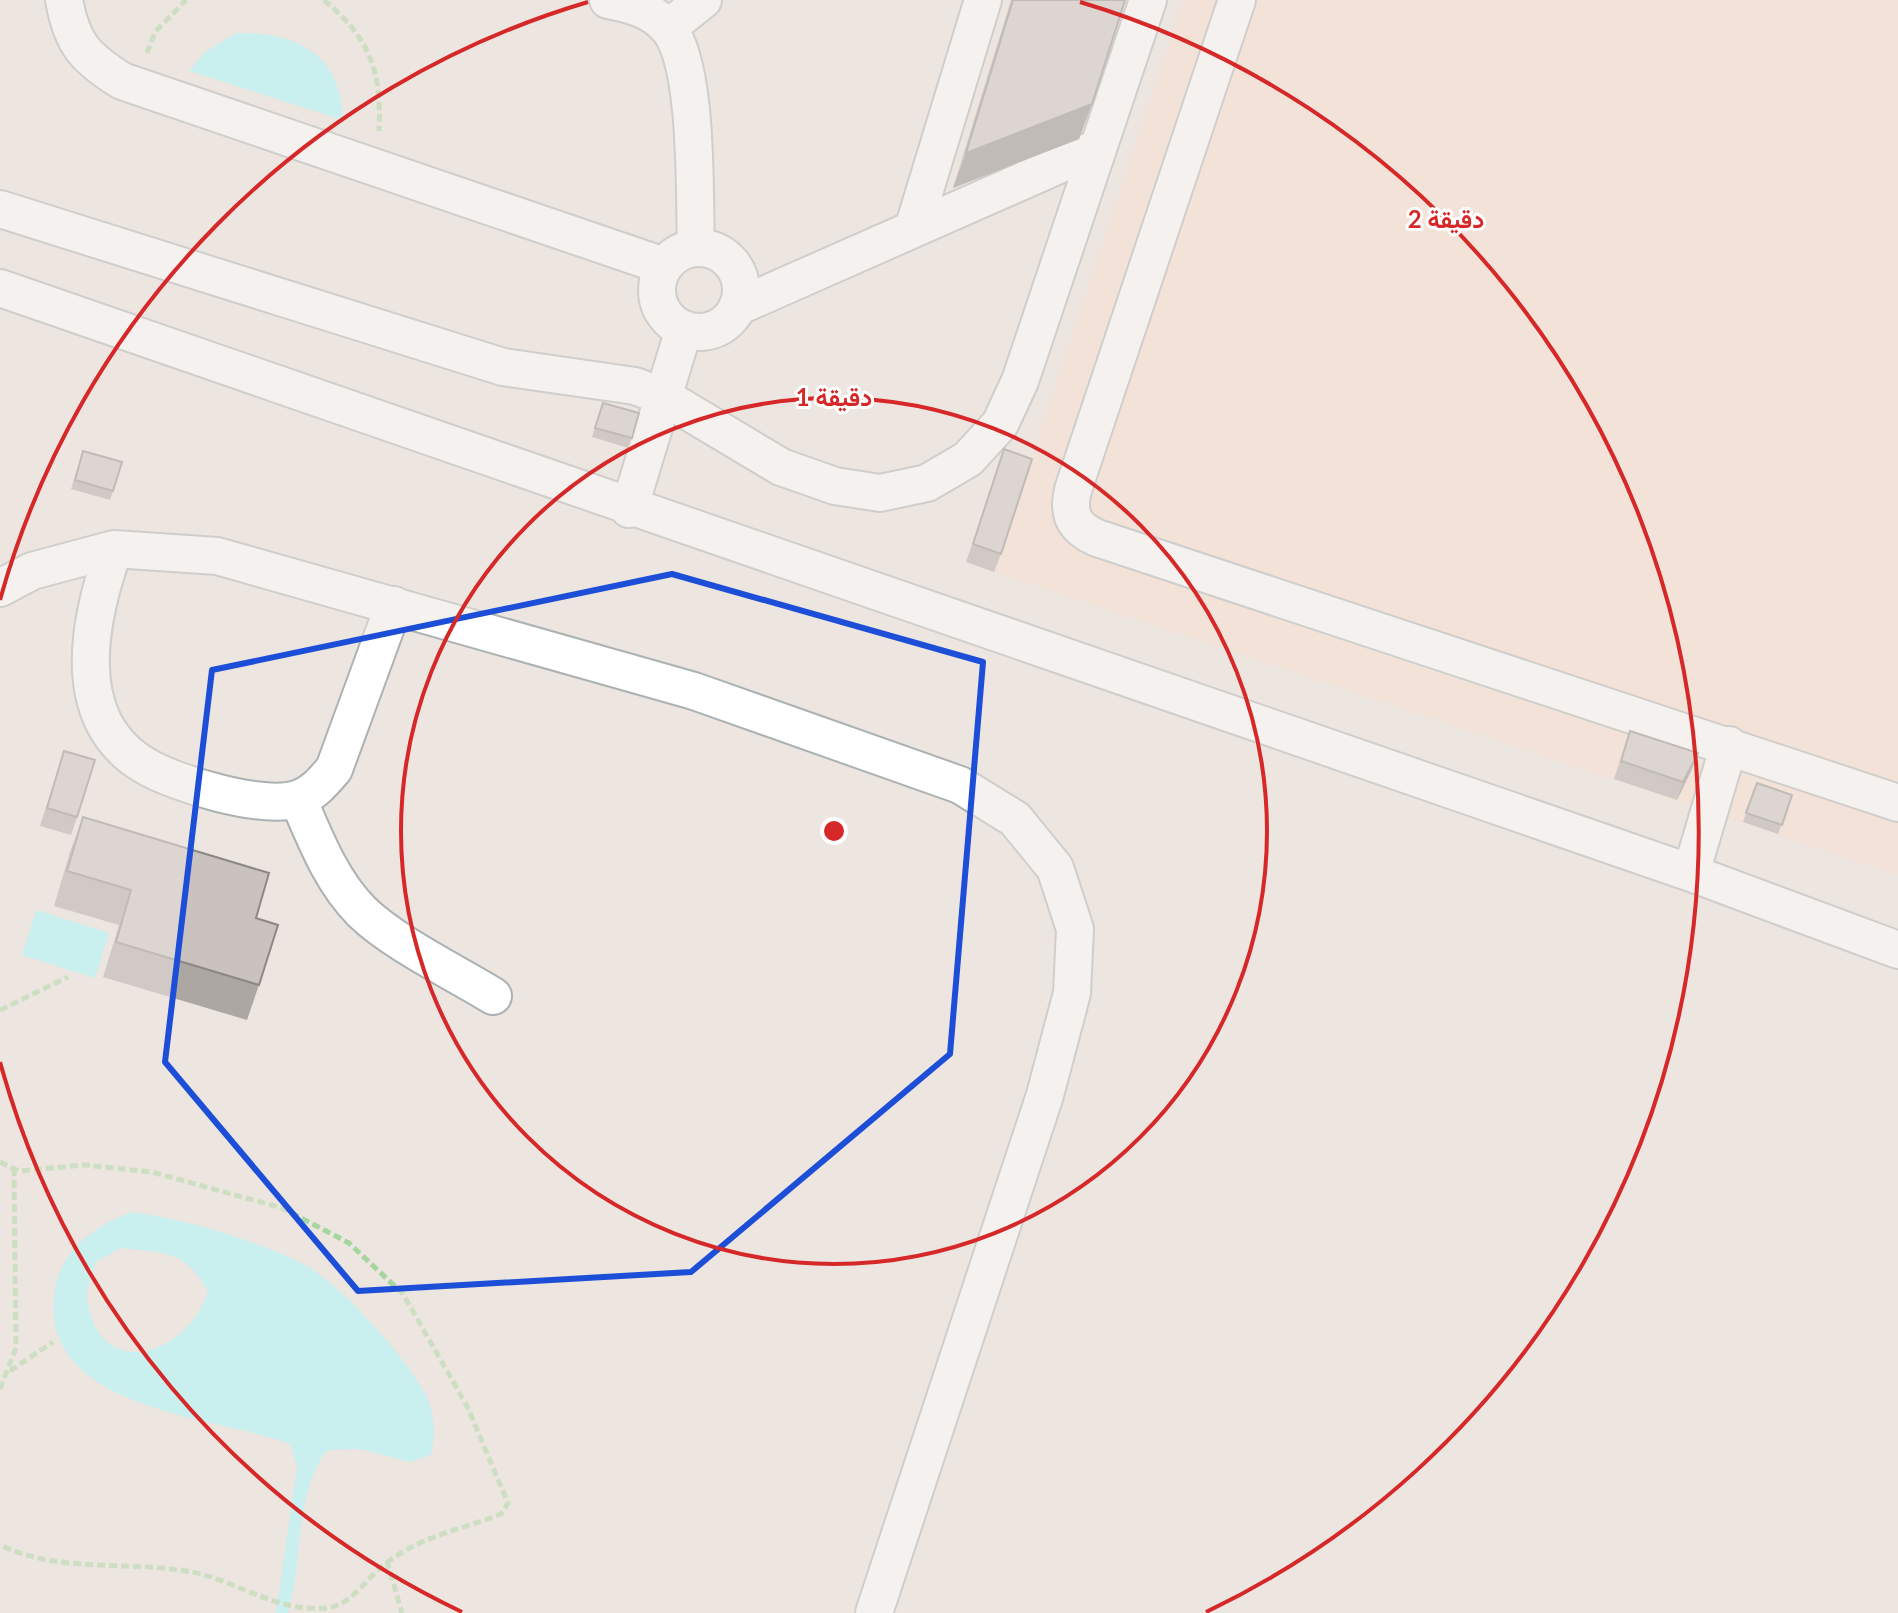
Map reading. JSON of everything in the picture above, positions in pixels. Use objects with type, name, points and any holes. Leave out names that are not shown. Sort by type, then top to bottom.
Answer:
[{"type":"street","points":[[64,0],[70,32],[92,62],[135,86],[664,266]]},
{"type":"street","points":[[608,0],[630,4],[651,13],[668,28],[680,47],[686,69],[696,248]]},
{"type":"street","points":[[668,28],[703,0]]},
{"type":"street","points":[[913,229],[983,0]]},
{"type":"street","points":[[0,209],[503,367],[635,386],[664,397],[781,467],[835,486],[880,493],[927,483],[968,459],[1000,424],[1020,381],[1148,0]]},
{"type":"street","points":[[1237,0],[1073,490],[1070,505],[1073,520],[1083,532],[1097,538],[1898,803]]},
{"type":"street","points":[[737,307],[1097,148]]},
{"type":"street","points":[[696,248],[713,250],[728,260],[738,274],[741,291],[737,307],[728,320],[700,332],[684,329],[668,319],[658,303],[657,283],[664,266],[673,256],[696,248]]},
{"type":"street","points":[[0,288],[629,509],[1691,873],[1898,950]]},
{"type":"street","points":[[629,509],[684,329]]},
{"type":"street","points":[[0,588],[32,571],[114,549],[217,556],[694,691],[960,785],[1015,819],[1055,868],[1075,929],[1072,993],[1045,1095],[874,1613]]},
{"type":"street","points":[[114,549],[96,609],[92,658],[96,701],[114,738],[128,754],[163,774],[249,799],[274,803],[298,799],[318,787],[334,769],[394,605]]},
{"type":"street","points":[[1691,873],[1729,745]]},
{"type":"street","points":[[298,799],[324,860],[363,912],[417,950],[493,996]]},
{"type":"path","points":[[135,86],[155,32],[186,0]]},
{"type":"path","points":[[324,0],[353,24],[375,65],[380,110],[376,168]]},
{"type":"path","points":[[0,1010],[68,977]]},
{"type":"path","points":[[0,1162],[14,1170],[34,1172],[84,1165],[152,1172],[282,1208],[317,1223],[377,1266],[403,1294],[467,1406],[508,1503],[501,1514],[417,1542],[387,1561],[340,1604],[307,1608],[264,1599],[195,1573],[51,1562],[0,1545]]},
{"type":"path","points":[[0,1389],[10,1371],[16,1335],[14,1170]]},
{"type":"path","points":[[10,1371],[53,1342]]},
{"type":"path","points":[[387,1561],[402,1613]]},
{"type":"highlighted area","points":[[672,574],[983,662],[950,1054],[691,1272],[358,1291],[165,1062],[212,670]]},
{"type":"sand","points":[[1183,0],[1898,0],[1898,875],[994,572]]},
{"type":"water","points":[[237,33],[279,37],[312,51],[334,78],[343,120],[189,71],[205,52]]},
{"type":"water","points":[[36,910],[109,933],[95,978],[22,955]]},
{"type":"water","points":[[132,1212],[197,1225],[239,1238],[316,1272],[368,1319],[401,1357],[427,1398],[433,1422],[431,1455],[410,1462],[360,1449],[327,1450],[316,1468],[304,1507],[288,1613],[276,1613],[297,1467],[290,1444],[137,1402],[101,1384],[73,1361],[57,1330],[55,1290],[65,1262],[82,1240],[105,1224]],"holes":[[[121,1248],[173,1256],[191,1268],[208,1292],[197,1314],[182,1332],[164,1345],[144,1351],[125,1351],[108,1343],[95,1326],[87,1299],[96,1262]]]},
{"type":"building","points":[[1013,0],[1125,0],[1092,104],[966,153]]},
{"type":"building","points":[[603,403],[639,413],[632,438],[595,428]]},
{"type":"building","points":[[1004,449],[1032,459],[1001,554],[973,544]]},
{"type":"building","points":[[83,451],[122,462],[113,491],[75,480]]},
{"type":"building","points":[[1630,731],[1698,753],[1683,782],[1621,761]]},
{"type":"building","points":[[64,751],[95,760],[77,817],[47,808]]},
{"type":"building","points":[[1757,783],[1792,795],[1782,825],[1746,813]]},
{"type":"building","points":[[83,817],[269,873],[256,918],[278,925],[259,985],[116,942],[131,890],[67,871]]}]
